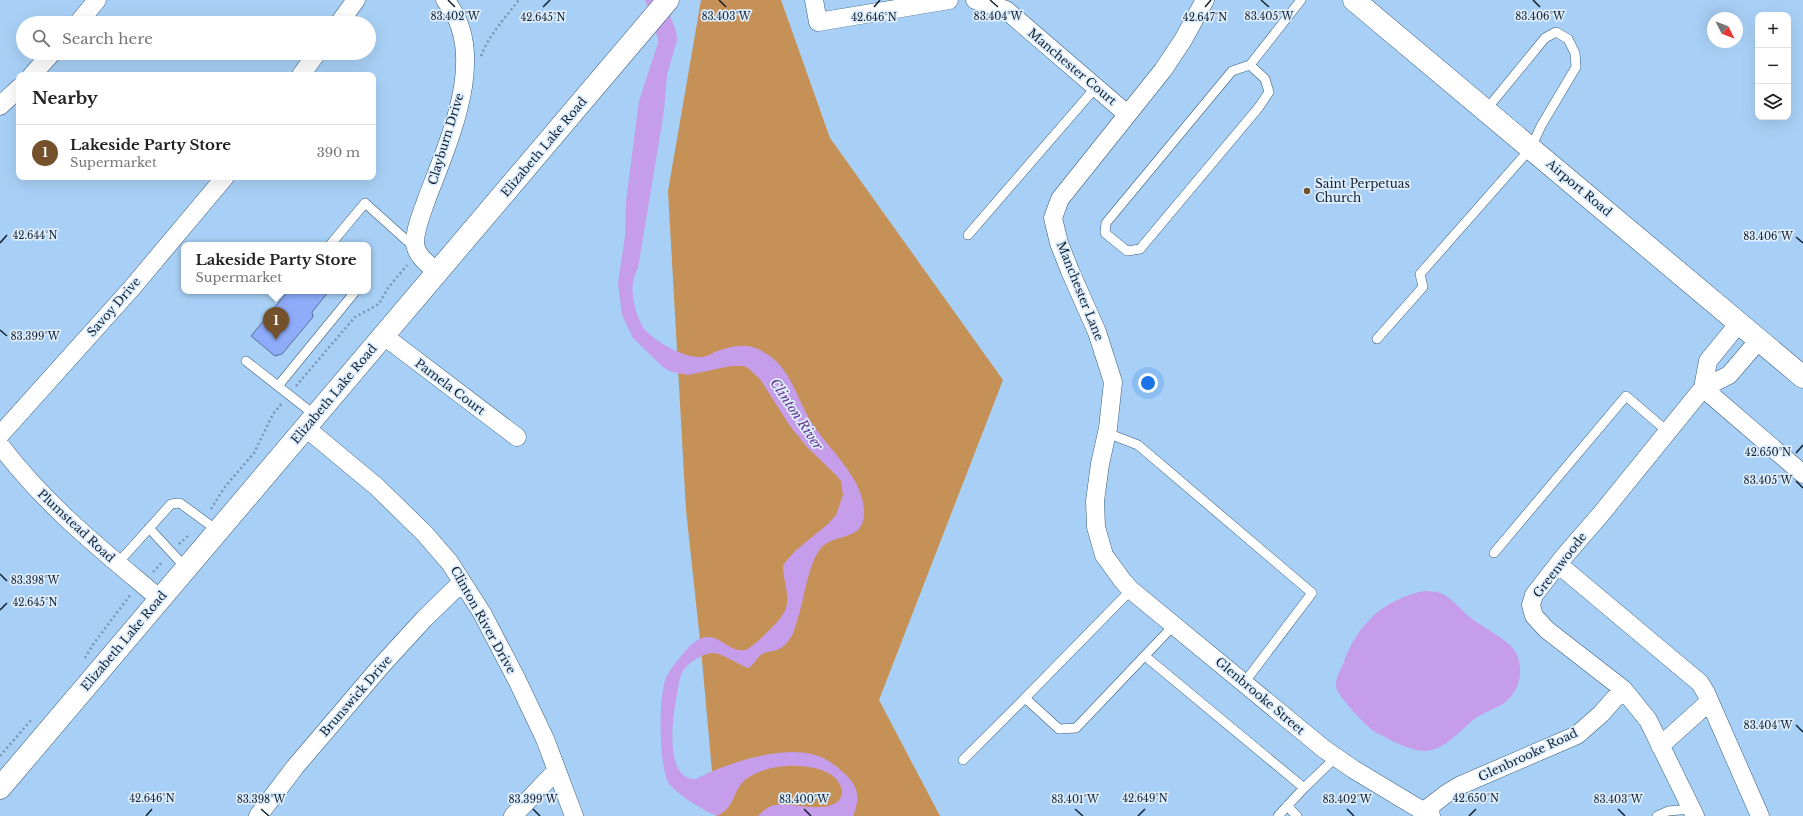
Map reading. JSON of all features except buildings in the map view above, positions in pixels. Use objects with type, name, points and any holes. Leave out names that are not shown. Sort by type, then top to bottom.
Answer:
[{"type":"street","points":[[84,16],[97,0]]},
{"type":"street","points":[[344,16],[356,0]]},
{"type":"street","name":"Clayburn Drive","points":[[417,250],[417,226],[445,151],[461,99],[466,57],[461,28],[452,9],[445,0]]},
{"type":"street","name":"Elizabeth Lake Road","points":[[0,788],[186,569],[210,525],[311,422],[667,0]]},
{"type":"street","points":[[814,0],[818,22],[949,0]]},
{"type":"street","name":"Manchester Court","points":[[975,0],[1006,10],[1127,114]]},
{"type":"street","name":"Manchester Lane","points":[[1104,555],[1096,526],[1095,501],[1100,464],[1107,433],[1113,382],[1097,332],[1059,243],[1053,218],[1060,200],[1127,114],[1164,70],[1183,40],[1205,0]]},
{"type":"street","name":"Airport Road","points":[[1354,0],[1803,377]]},
{"type":"street","points":[[35,72],[46,60]]},
{"type":"street","points":[[303,72],[312,60]]},
{"type":"street","points":[[0,106],[16,91]]},
{"type":"street","name":"Savoy Drive","points":[[0,435],[131,289],[222,180]]},
{"type":"street","points":[[417,250],[422,259],[438,273]]},
{"type":"street","name":"Greenwoode","points":[[1703,388],[1708,361],[1739,323]]},
{"type":"street","name":"Pamela Court","points":[[384,336],[517,436]]},
{"type":"street","name":"Greenwoode","points":[[1693,812],[1648,720],[1623,689],[1547,630],[1534,616],[1531,605],[1534,595],[1558,564],[1601,514],[1703,388],[1729,375],[1759,340]]},
{"type":"street","points":[[1703,388],[1803,474]]},
{"type":"street","name":"Clinton River Drive","points":[[311,422],[425,534],[450,563],[482,614],[545,739],[574,816]]},
{"type":"street","name":"Plumstead Road","points":[[0,445],[17,467],[56,508],[117,564],[160,599]]},
{"type":"street","name":"Glenbrooke Street","points":[[1104,555],[1122,580],[1132,590],[1336,757],[1427,814]]},
{"type":"street","points":[[1558,564],[1700,683],[1710,702],[1760,816]]},
{"type":"street","name":"Brunswick Drive","points":[[258,816],[294,767],[381,666],[424,619],[462,582]]},
{"type":"street","name":"Glenbrooke Road","points":[[1427,814],[1446,794],[1461,785],[1577,735],[1601,714],[1623,689]]},
{"type":"street","points":[[1660,746],[1710,702]]},
{"type":"street","points":[[513,816],[557,770]]},
{"type":"lane","points":[[1250,65],[1265,79],[1269,92],[1260,107],[1140,249],[1127,251],[1105,233],[1106,223],[1232,71],[1250,65],[1301,0]]},
{"type":"lane","points":[[1377,339],[1423,287],[1420,274],[1531,148],[1541,126],[1576,67],[1575,53],[1568,39],[1556,32],[1545,38],[1486,110]]},
{"type":"lane","points":[[968,235],[1096,87]]},
{"type":"lane","points":[[332,242],[365,203],[417,250]]},
{"type":"lane","points":[[278,386],[353,294]]},
{"type":"lane","points":[[246,361],[289,395],[311,422]]},
{"type":"lane","points":[[1494,553],[1626,396],[1667,431]]},
{"type":"lane","points":[[1107,433],[1138,445],[1312,593],[1244,683]]},
{"type":"lane","points":[[117,564],[171,504],[180,502],[210,525]]},
{"type":"lane","points":[[149,528],[186,569]]},
{"type":"lane","points":[[963,760],[1132,590]]},
{"type":"lane","points":[[1025,698],[1059,729],[1076,728],[1174,625]]},
{"type":"lane","points":[[1145,656],[1304,788]]},
{"type":"lane","points":[[1278,816],[1336,757]]},
{"type":"lane","points":[[1287,806],[1297,816]]},
{"type":"lane","points":[[1657,816],[1668,811],[1693,812]]},
{"type":"path","points":[[81,664],[94,643],[141,583],[170,552],[191,533],[210,525],[211,510],[224,488],[254,453],[273,414],[355,317],[379,304],[388,288],[417,250]]},
{"type":"path","points":[[0,756],[36,716]]},
{"type":"shaded area","points":[[701,0],[781,0],[830,138],[1003,380],[879,700],[940,816],[716,816],[701,649],[686,510],[668,191]]},
{"type":"water","name":"Clinton River","points":[[645,0],[664,0],[676,31],[677,40],[667,75],[664,111],[638,268],[635,273],[632,289],[636,311],[642,326],[650,335],[663,344],[694,357],[703,357],[727,348],[745,346],[756,348],[773,358],[788,376],[814,426],[852,476],[858,487],[864,511],[863,521],[860,528],[855,533],[827,543],[817,554],[810,569],[793,634],[785,645],[780,649],[762,654],[748,668],[720,654],[712,653],[697,658],[685,668],[680,680],[675,703],[673,730],[674,758],[679,769],[686,777],[696,779],[723,767],[754,757],[787,752],[815,755],[827,760],[846,775],[854,784],[857,794],[857,805],[853,816],[758,816],[768,808],[775,805],[820,807],[829,806],[836,803],[842,794],[837,780],[824,771],[812,768],[786,766],[761,771],[750,776],[742,783],[727,809],[717,816],[698,806],[676,791],[668,782],[665,773],[661,746],[661,714],[663,687],[671,669],[689,647],[700,639],[708,637],[714,638],[732,648],[745,650],[757,642],[771,629],[783,615],[786,608],[787,595],[783,565],[795,551],[828,524],[836,515],[843,495],[841,481],[807,447],[790,426],[760,379],[748,368],[744,366],[731,366],[688,375],[672,372],[664,368],[633,338],[622,315],[618,283],[625,236],[626,201],[639,101],[658,43]]},
{"type":"water","points":[[1424,591],[1432,591],[1445,595],[1476,622],[1508,643],[1513,648],[1519,660],[1520,674],[1517,688],[1509,699],[1503,704],[1473,720],[1445,744],[1433,750],[1420,751],[1393,742],[1371,729],[1347,704],[1338,692],[1336,684],[1339,673],[1356,637],[1373,616],[1396,601],[1409,595]]},
{"type":"place","name":"Saint Perpetuas Church","points":[[1307,191]]},
{"type":"place","name":"Lakeside Party Store","points":[[276,340]]}]
